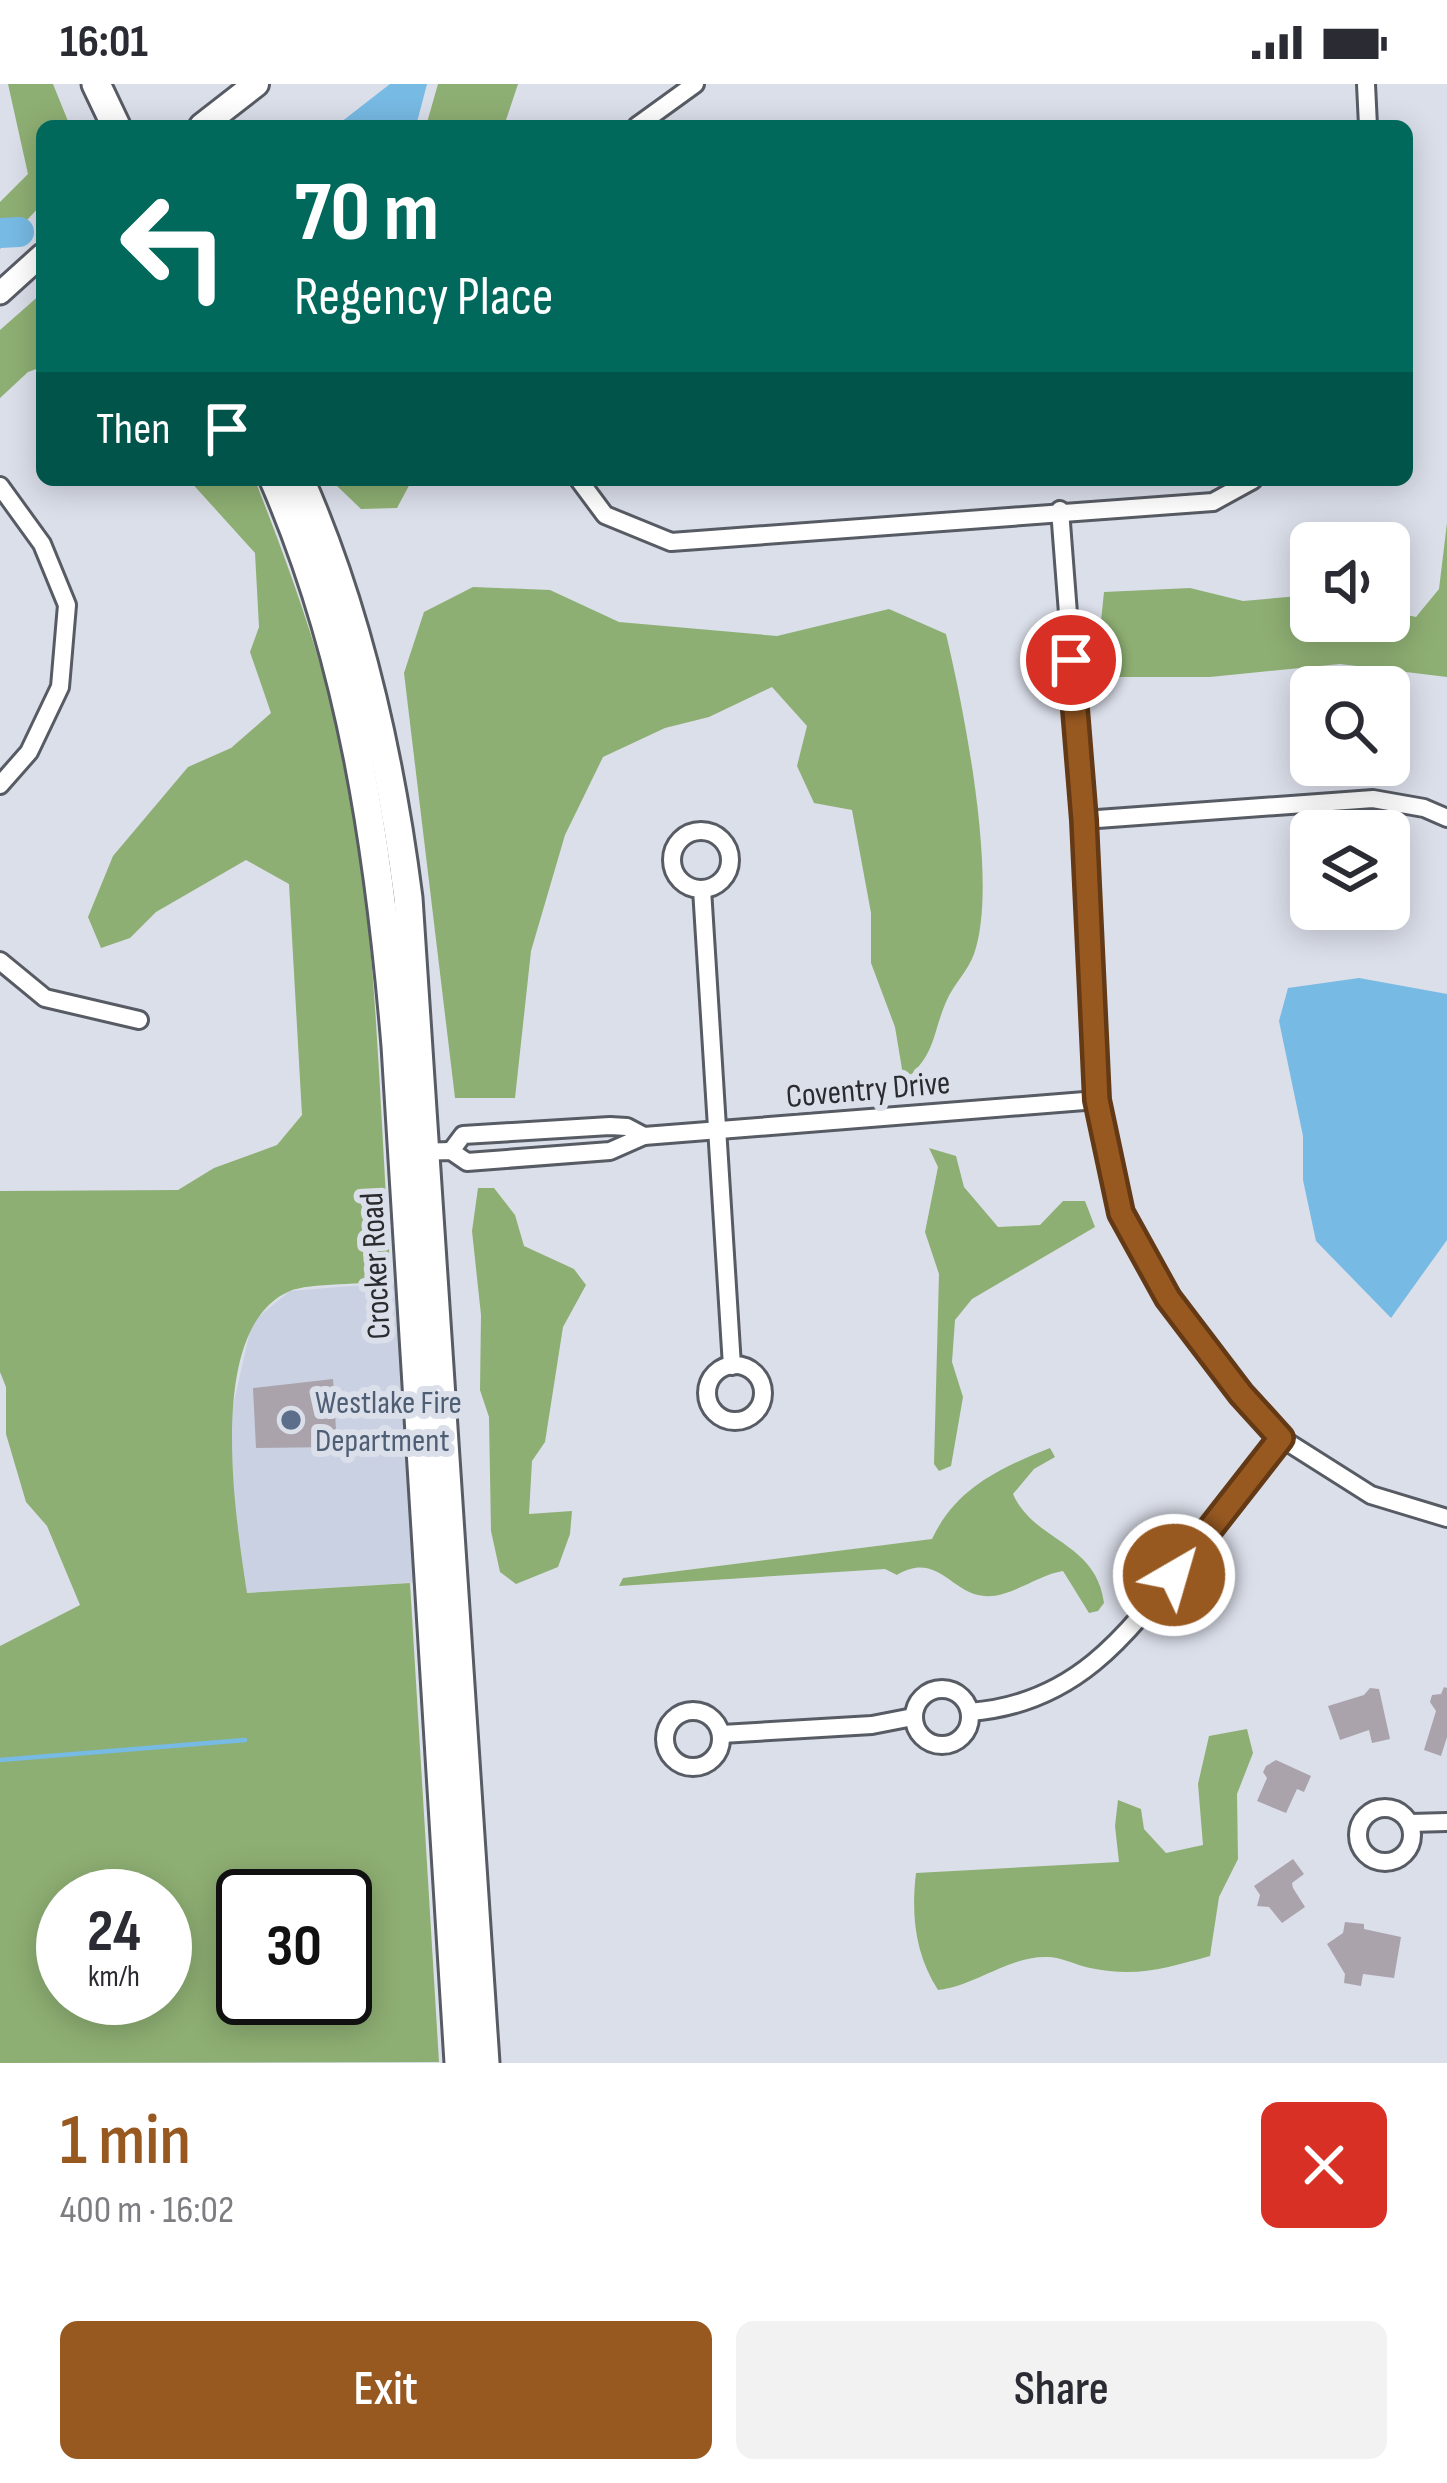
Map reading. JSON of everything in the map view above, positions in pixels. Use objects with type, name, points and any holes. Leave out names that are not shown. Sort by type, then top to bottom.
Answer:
[{"type":"main road","points":[[96,84],[113,120]]},
{"type":"main road","points":[[210,120],[256,84]]},
{"type":"main road","name":"Crocker Road","points":[[276,486],[323,610],[351,715],[427,1152],[459,2063]]},
{"type":"main road","name":"Crocker Road","points":[[302,486],[342,596],[377,721],[403,855],[427,1152],[485,2063]]},
{"type":"street","points":[[645,120],[695,84]]},
{"type":"street","points":[[1366,84],[1368,120]]},
{"type":"street","points":[[0,292],[36,260]]},
{"type":"street","points":[[0,486],[42,544],[67,605],[60,687],[28,752],[0,784]]},
{"type":"street","points":[[583,486],[605,515],[671,542],[1213,502],[1241,486]]},
{"type":"street","points":[[1060,510],[1084,820],[1097,1100],[1125,1220],[1168,1298],[1281,1438],[1371,1495],[1447,1518]]},
{"type":"street","points":[[1084,820],[1373,799],[1424,808],[1447,818]]},
{"type":"street","points":[[702,889],[732,1366]]},
{"type":"street","points":[[0,961],[45,998],[139,1020]]},
{"type":"street","name":"Coventry Drive","points":[[427,1152],[467,1162],[610,1151],[644,1136],[1097,1100]]},
{"type":"street","name":"Coventry Drive","points":[[427,1152],[463,1136],[610,1126],[627,1127],[644,1136]]},
{"type":"street","points":[[970,1712],[1023,1705],[1064,1685],[1106,1655],[1281,1438]]},
{"type":"street","points":[[722,1734],[872,1725],[913,1717],[926,1694],[943,1689],[961,1696],[970,1712],[967,1731],[944,1746],[925,1741],[913,1717]]},
{"type":"street","points":[[1410,1823],[1447,1822]]},
{"type":"shaded area","points":[[399,1282],[420,1582],[246,1593],[231,1484],[231,1415],[252,1322],[290,1291]]},
{"type":"green space","points":[[8,84],[53,84],[68,120],[36,120],[36,210],[0,249],[0,202],[28,174]]},
{"type":"green space","points":[[438,84],[518,84],[506,120],[428,120]]},
{"type":"green space","points":[[36,298],[36,369],[0,398],[0,330]]},
{"type":"green space","points":[[194,486],[257,486],[307,622],[336,720],[356,819],[368,920],[391,1282],[290,1291],[263,1311],[245,1343],[232,1428],[247,1593],[410,1583],[439,2062],[0,2063],[0,1646],[80,1605],[47,1526],[26,1502],[6,1434],[6,1387],[0,1372],[0,1191],[178,1190],[214,1168],[277,1145],[302,1115],[289,884],[246,860],[156,912],[130,938],[101,948],[88,917],[113,856],[188,767],[231,748],[271,713],[250,652],[259,627],[255,553]]},
{"type":"green space","points":[[337,486],[409,486],[397,508],[361,509]]},
{"type":"green space","points":[[1447,523],[1447,677],[1410,673],[1410,666],[1340,664],[1210,677],[1116,677],[1101,621],[1104,592],[1190,588],[1243,601],[1290,597],[1290,642],[1410,642],[1410,616],[1416,617],[1439,589]]},
{"type":"green space","points":[[473,587],[550,590],[619,622],[777,636],[889,609],[946,634],[976,796],[981,923],[974,954],[946,1002],[927,1054],[904,1081],[895,1027],[871,963],[871,913],[852,810],[814,803],[797,766],[807,726],[772,687],[709,717],[665,728],[603,757],[565,835],[531,951],[515,1098],[455,1098],[404,673],[424,612]]},
{"type":"green space","points":[[929,1148],[956,1156],[964,1187],[998,1227],[1040,1225],[1063,1201],[1085,1201],[1095,1227],[972,1299],[955,1320],[952,1362],[963,1397],[951,1466],[939,1471],[934,1464],[939,1274],[925,1232],[938,1167]]},
{"type":"green space","points":[[478,1188],[494,1188],[515,1215],[524,1246],[574,1269],[586,1285],[563,1327],[545,1442],[532,1461],[529,1514],[572,1511],[570,1534],[558,1567],[516,1584],[500,1572],[491,1531],[489,1417],[480,1390],[481,1315],[472,1231]]},
{"type":"green space","points":[[1050,1448],[1055,1457],[1034,1469],[1013,1494],[1035,1523],[1089,1567],[1104,1603],[1098,1611],[1089,1613],[1063,1571],[989,1596],[922,1568],[897,1575],[885,1569],[619,1586],[623,1578],[932,1539],[954,1506],[981,1482]]},
{"type":"green space","points":[[1247,1729],[1253,1753],[1237,1794],[1238,1859],[1219,1897],[1210,1956],[1137,1972],[1031,1958],[938,1990],[917,1934],[916,1873],[1119,1862],[1118,1800],[1141,1809],[1144,1829],[1166,1853],[1203,1845],[1198,1784],[1209,1736]]},
{"type":"water","points":[[390,84],[427,84],[418,120],[344,120]]},
{"type":"water","points":[[1359,978],[1447,994],[1447,1240],[1391,1318],[1316,1241],[1303,1180],[1303,1136],[1279,1021],[1288,988]]},
{"type":"building","points":[[333,1379],[337,1447],[256,1448],[253,1388]]},
{"type":"building","points":[[1444,1687],[1447,1737],[1441,1756],[1424,1750],[1436,1711],[1430,1702],[1432,1695],[1441,1694]]},
{"type":"building","points":[[1370,1688],[1379,1689],[1390,1739],[1372,1743],[1369,1730],[1340,1740],[1328,1706],[1364,1695]]},
{"type":"building","points":[[1276,1760],[1311,1776],[1304,1792],[1297,1789],[1286,1813],[1257,1801],[1267,1778],[1263,1772]]},
{"type":"building","points":[[1293,1859],[1304,1874],[1292,1883],[1293,1888],[1305,1907],[1282,1923],[1269,1907],[1257,1906],[1260,1895],[1254,1886]]},
{"type":"building","points":[[1345,1922],[1401,1937],[1394,1978],[1363,1974],[1361,1986],[1344,1983],[1345,1974],[1327,1944],[1343,1933]]},
{"type":"waterway","points":[[0,233],[19,232]]},
{"type":"waterway","points":[[0,1760],[245,1740]]},
{"type":"place","name":"Westlake Fire Department","points":[[291,1420]]},
{"type":"route","points":[[1071,660],[1097,1100],[1121,1213],[1168,1298],[1281,1438],[1174,1575]]}]
